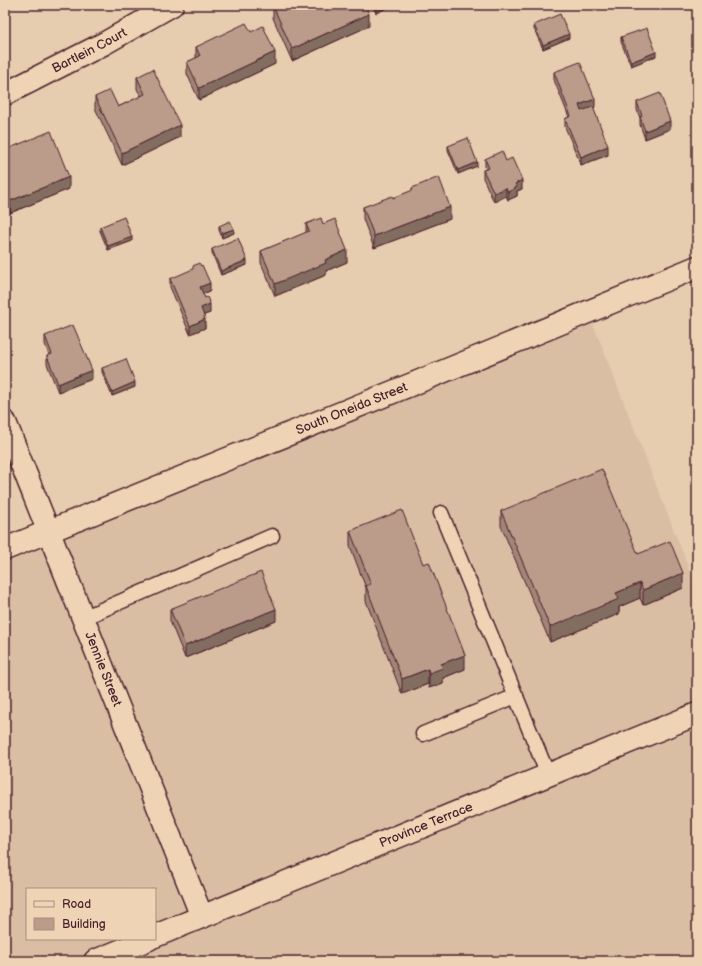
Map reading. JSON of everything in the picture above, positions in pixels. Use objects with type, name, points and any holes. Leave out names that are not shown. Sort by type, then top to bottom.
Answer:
[{"type":"main road","name":"Bartlein Court","points":[[5,94],[105,43],[172,5]]},
{"type":"main road","name":"South Oneida Street","points":[[5,549],[428,378],[697,267]]},
{"type":"main road","name":"Jennie Street","points":[[5,422],[202,917]]},
{"type":"main road","name":"Province Terrace","points":[[156,936],[697,714]]},
{"type":"main road","points":[[95,961],[147,940]]},
{"type":"lane","points":[[441,514],[548,775]]},
{"type":"lane","points":[[83,618],[272,536]]},
{"type":"lane","points":[[423,734],[516,696]]},
{"type":"shaded area","points":[[588,311],[697,589],[697,961],[5,961],[5,549]]},
{"type":"building","points":[[365,5],[369,14],[292,49],[273,6]]},
{"type":"building","points":[[560,14],[569,34],[543,45],[534,25]]},
{"type":"building","points":[[697,17],[697,28],[693,19]]},
{"type":"building","points":[[246,23],[251,32],[263,26],[275,52],[199,88],[187,62],[200,56],[196,47]]},
{"type":"building","points":[[647,28],[656,52],[631,62],[621,37]]},
{"type":"building","points":[[580,62],[595,99],[579,105],[581,111],[593,107],[608,146],[581,157],[565,119],[571,116],[554,72]]},
{"type":"building","points":[[153,69],[180,125],[122,153],[95,97],[110,90],[118,107],[145,94],[137,77]]},
{"type":"building","points":[[660,93],[670,121],[645,131],[637,102]]},
{"type":"building","points":[[51,131],[69,177],[10,201],[5,189],[5,150]]},
{"type":"building","points":[[468,138],[477,162],[458,170],[448,146]]},
{"type":"building","points":[[502,151],[506,161],[512,158],[522,180],[515,184],[517,187],[508,192],[506,188],[494,193],[483,170],[489,168],[485,159]]},
{"type":"building","points":[[439,177],[450,207],[374,236],[363,207],[392,196],[393,198],[413,190],[412,188]]},
{"type":"building","points":[[124,217],[132,237],[108,246],[100,227]]},
{"type":"building","points":[[321,218],[323,224],[335,219],[347,250],[325,260],[326,263],[275,284],[261,251],[309,231],[306,224]]},
{"type":"building","points":[[230,221],[234,229],[222,233],[219,226]]},
{"type":"building","points":[[238,238],[247,260],[221,271],[212,249]]},
{"type":"building","points":[[199,263],[201,266],[202,265],[210,283],[200,287],[205,298],[207,297],[210,304],[201,308],[205,319],[190,326],[170,279],[193,269],[193,266]]},
{"type":"building","points":[[73,325],[92,370],[58,384],[47,356],[52,354],[45,336]]},
{"type":"building","points":[[126,359],[135,382],[112,392],[102,368]]},
{"type":"building","points":[[602,469],[638,554],[670,541],[683,573],[643,590],[640,583],[616,593],[619,599],[550,627],[501,511]]},
{"type":"building","points":[[402,510],[423,564],[429,562],[465,655],[441,664],[443,668],[429,673],[428,669],[402,679],[366,586],[371,584],[350,531]]},
{"type":"building","points":[[261,572],[276,609],[185,646],[170,609]]}]
